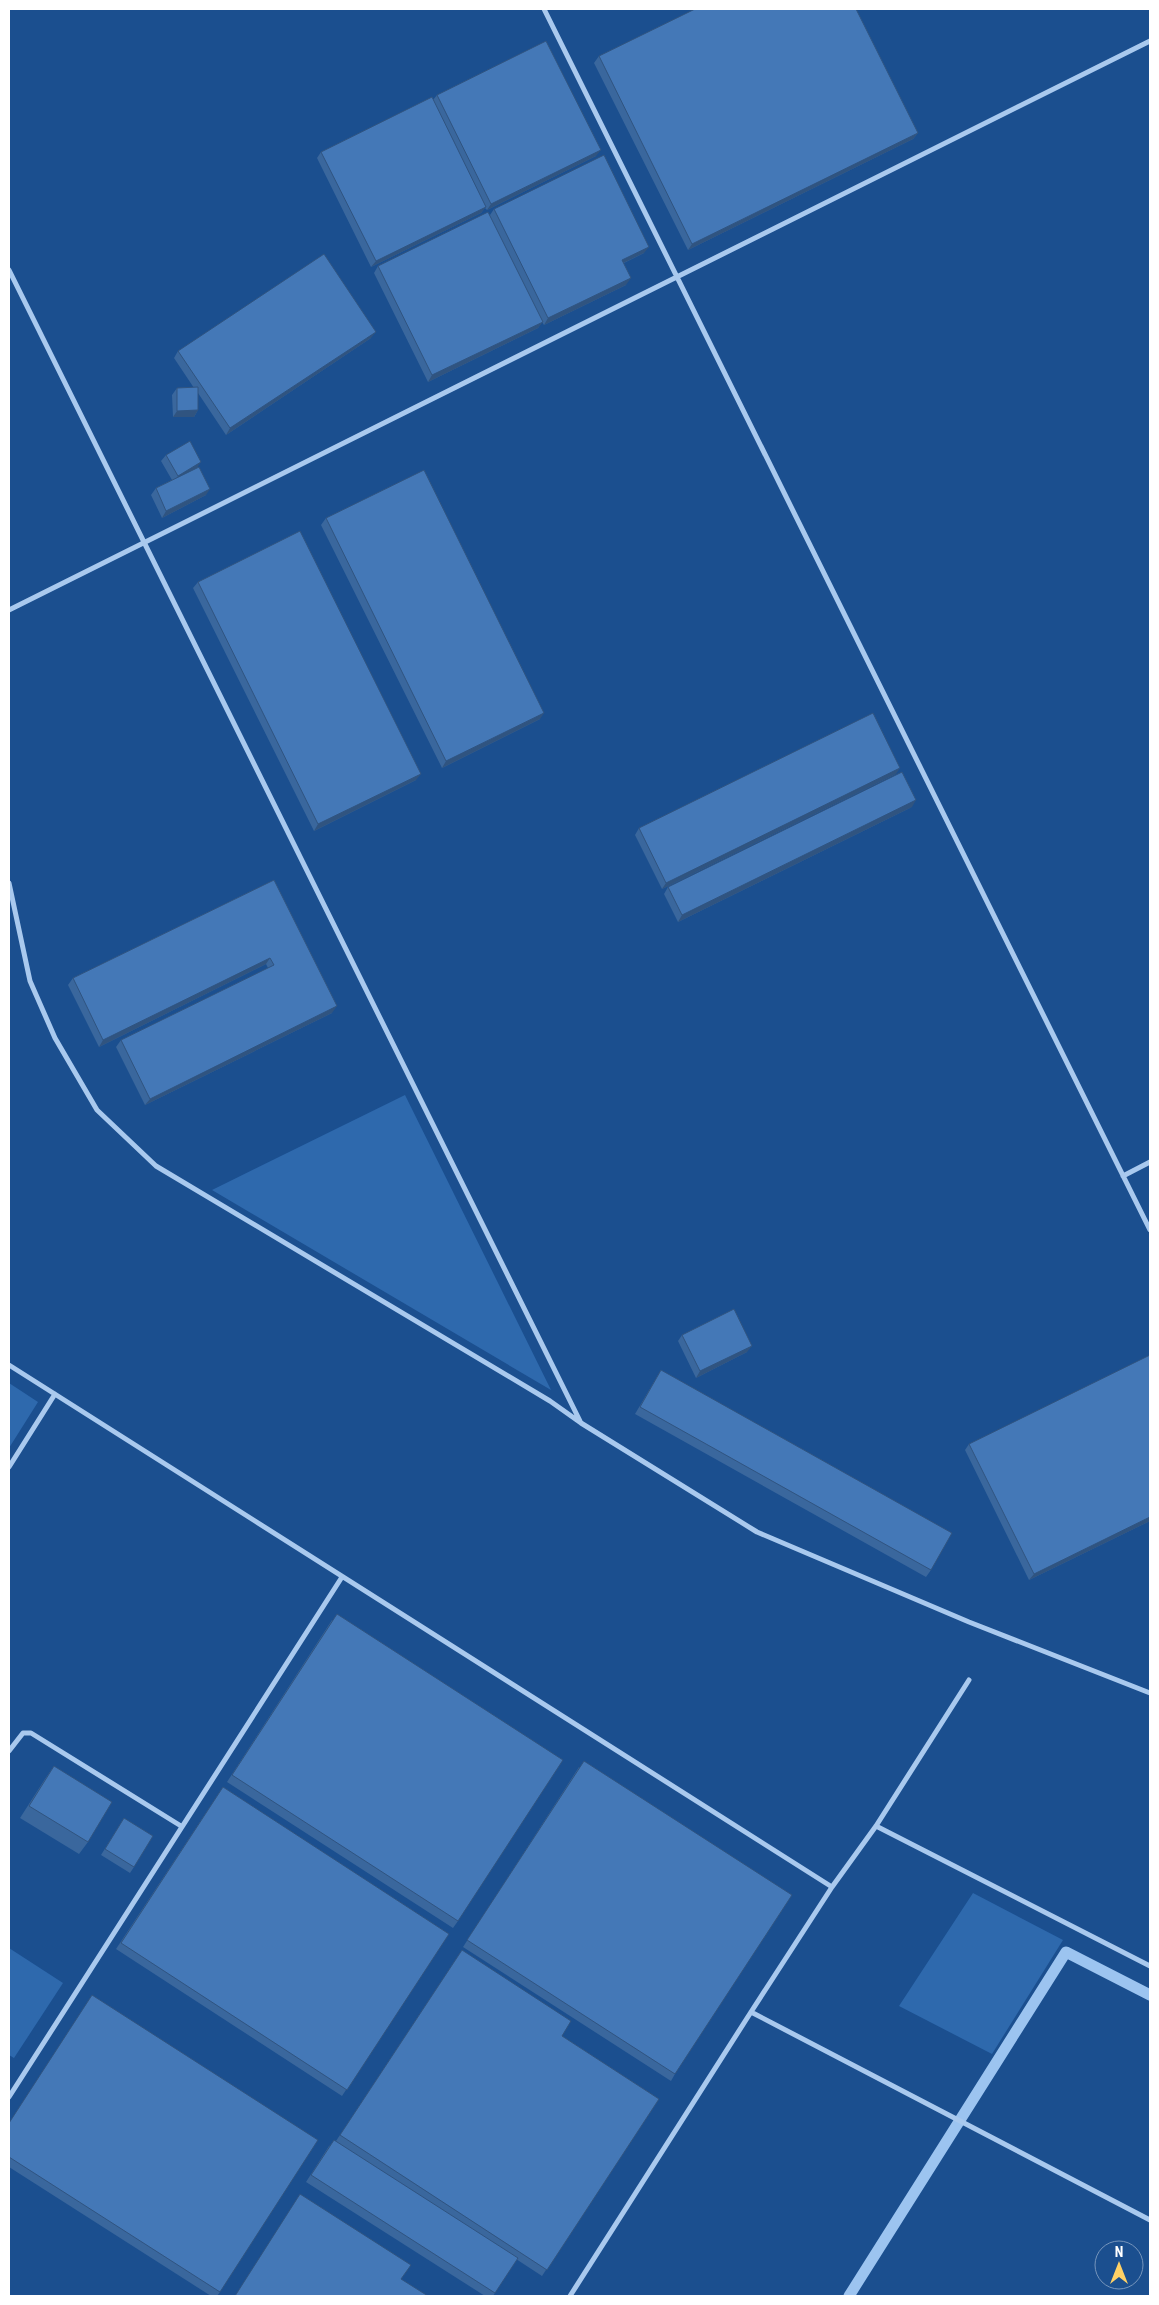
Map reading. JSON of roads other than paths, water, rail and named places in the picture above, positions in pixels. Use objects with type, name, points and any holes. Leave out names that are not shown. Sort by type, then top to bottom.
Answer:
[{"type":"street","points":[[544,9],[1150,1230]]},
{"type":"street","points":[[9,610],[1150,41]]},
{"type":"street","points":[[9,270],[581,1423]]},
{"type":"street","points":[[9,883],[30,981],[54,1038],[97,1110],[156,1166],[550,1401],[581,1423],[757,1532],[969,1622],[1150,1693]]},
{"type":"street","points":[[1123,1176],[1150,1162]]},
{"type":"street","points":[[9,1365],[832,1887]]},
{"type":"street","points":[[9,1467],[55,1394]]},
{"type":"street","points":[[9,2097],[342,1577]]},
{"type":"street","points":[[570,2296],[751,2012],[832,1887],[876,1826],[968,1680]]},
{"type":"street","points":[[9,1751],[23,1733],[31,1733],[181,1826]]},
{"type":"street","points":[[876,1826],[1150,1966]]},
{"type":"street","points":[[751,2012],[1150,2220]]},
{"type":"waterway","points":[[849,2296],[1066,1952],[1150,1995]]}]
